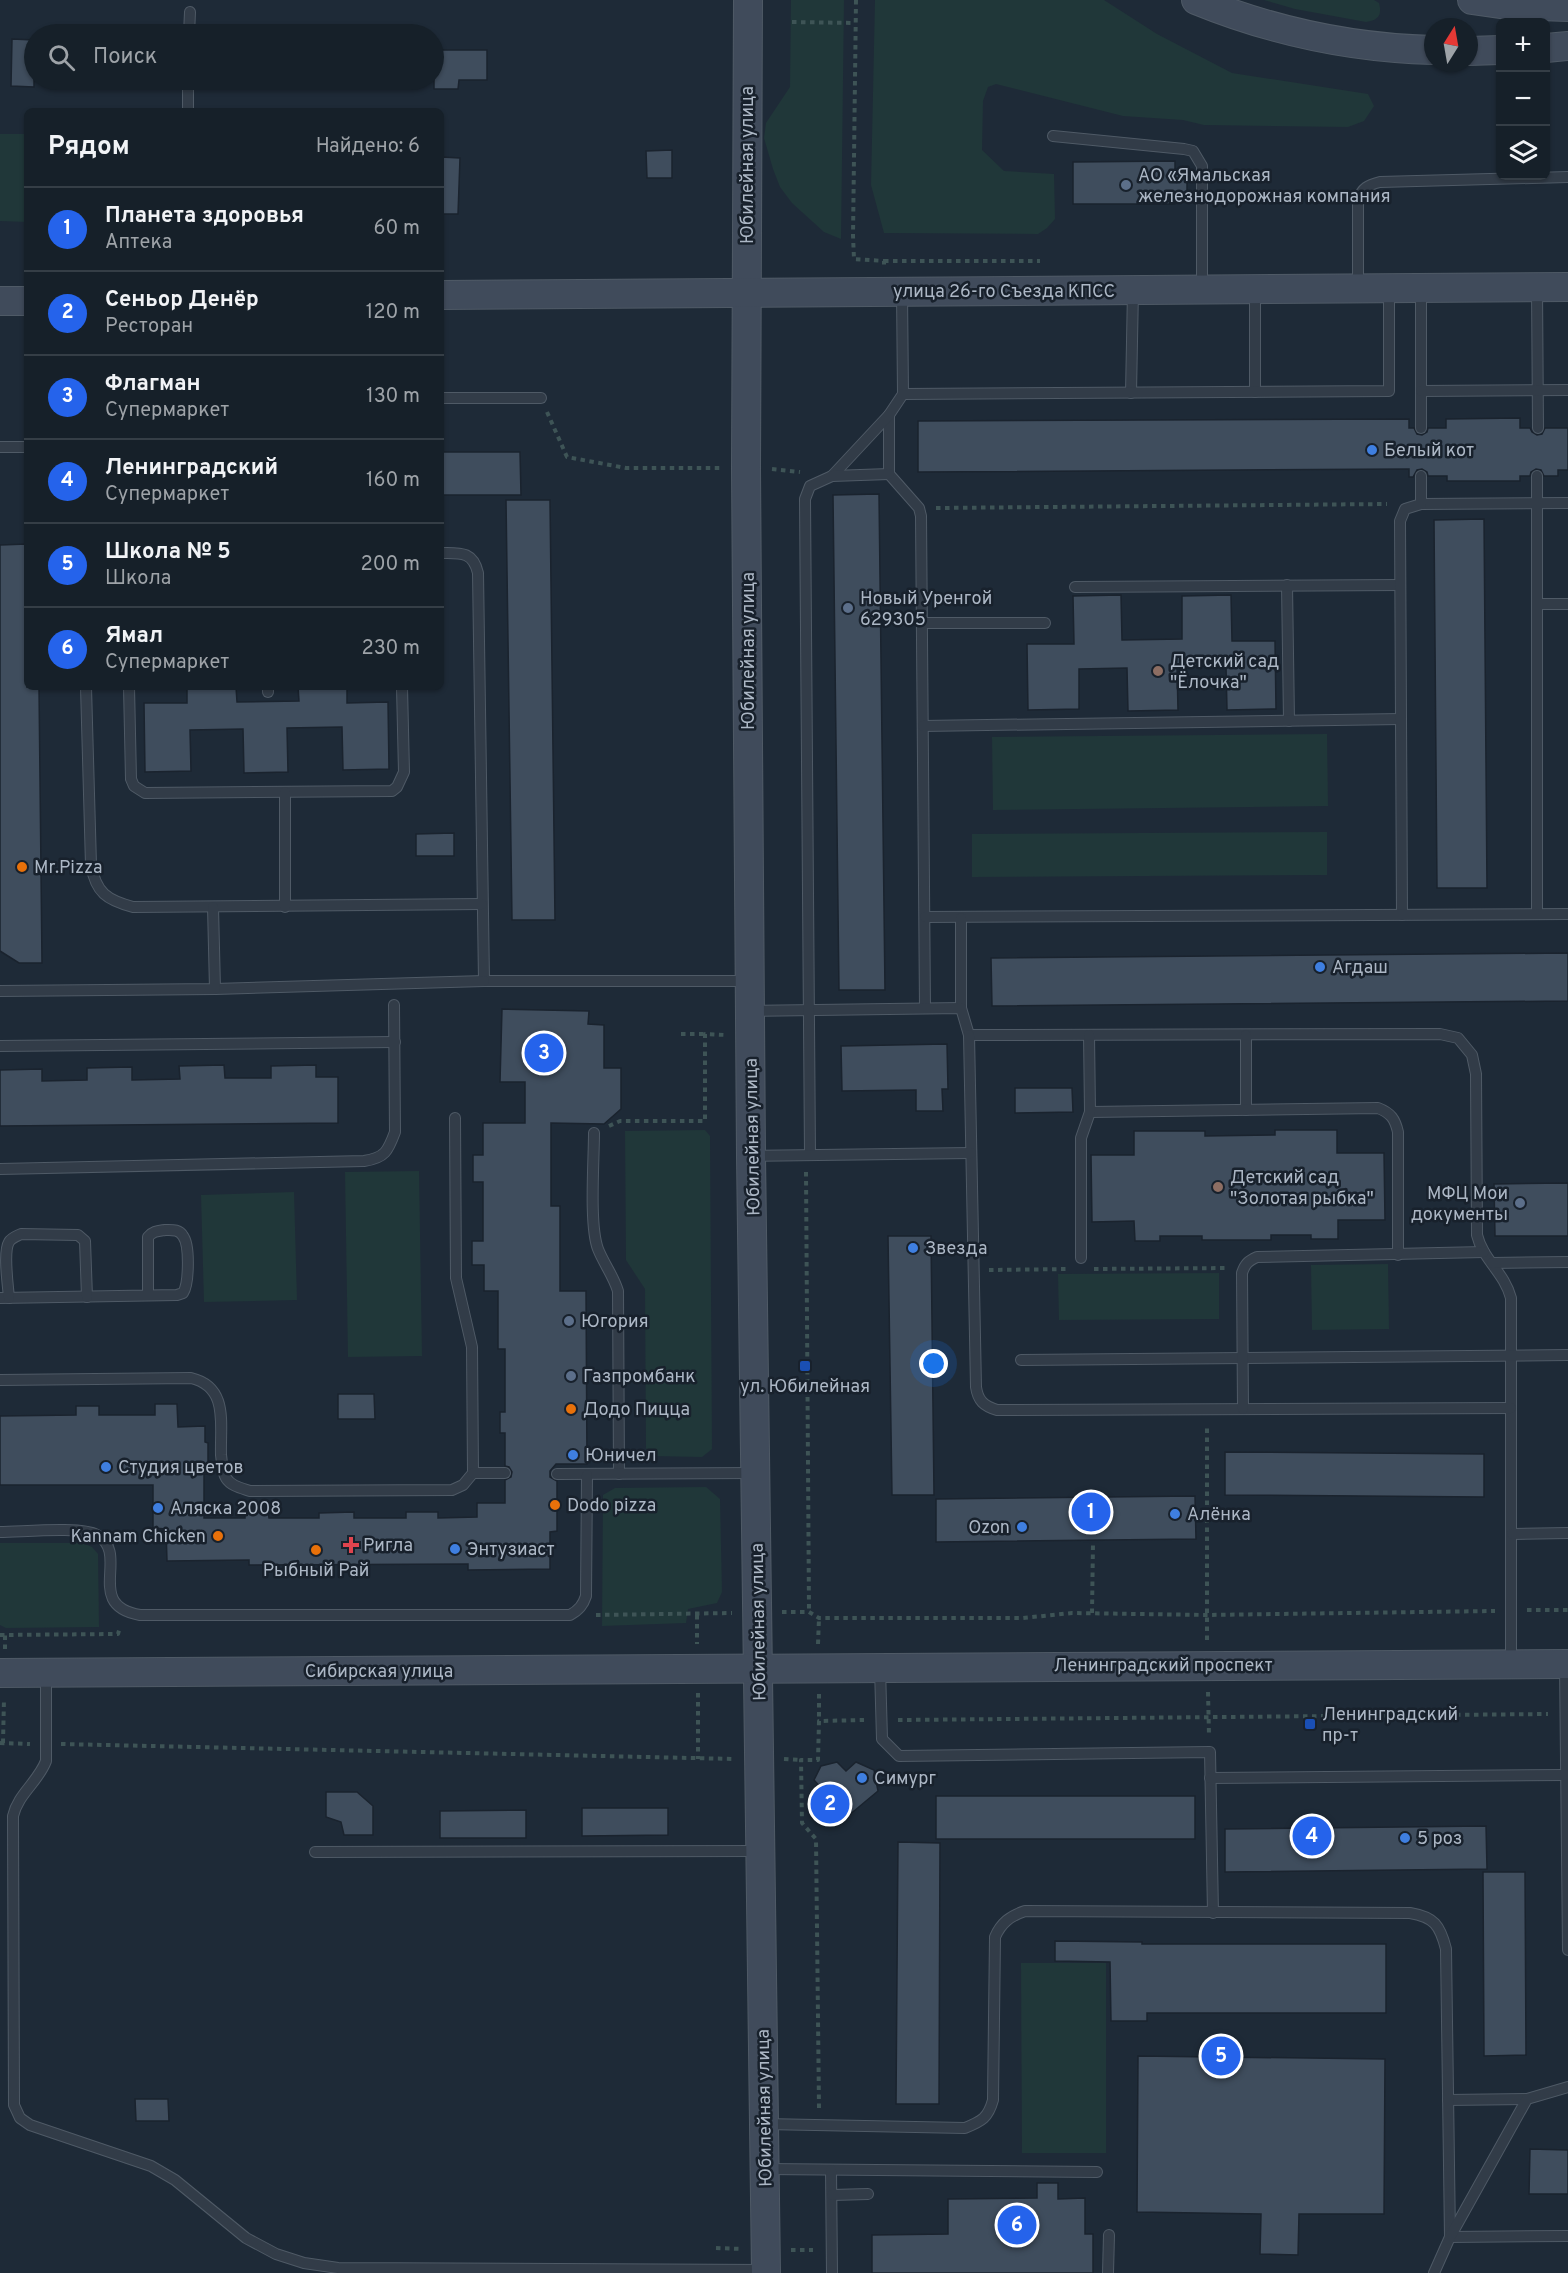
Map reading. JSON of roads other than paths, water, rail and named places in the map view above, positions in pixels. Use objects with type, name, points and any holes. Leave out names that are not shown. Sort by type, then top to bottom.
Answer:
[{"type":"main road","name":"Юбилейная улица","points":[[748,0],[746,468],[750,981],[766,2271]]},
{"type":"main road","points":[[1196,0],[1232,15],[1285,30],[1347,43],[1424,50]]},
{"type":"main road","points":[[1472,0],[1507,5],[1568,7]]},
{"type":"main road","points":[[1550,48],[1568,46]]},
{"type":"main road","points":[[1478,51],[1496,50]]},
{"type":"main road","name":"улица 26-го Съезда КПСС","points":[[444,295],[1568,287]]},
{"type":"main road","points":[[0,301],[24,301]]},
{"type":"main road","name":"Ленинградский проспект","points":[[759,1668],[1566,1664]]},
{"type":"main road","name":"Сибирская улица","points":[[0,1673],[759,1668]]},
{"type":"lane","points":[[189,24],[190,12]]},
{"type":"lane","points":[[188,90],[188,108]]},
{"type":"lane","points":[[1053,136],[1193,151],[1203,166],[1202,290]]},
{"type":"lane","points":[[1358,289],[1358,200],[1361,191],[1369,184],[1568,177]]},
{"type":"lane","points":[[903,394],[1389,391],[1389,288]]},
{"type":"lane","points":[[1421,288],[1421,428]]},
{"type":"lane","points":[[1537,288],[1538,428]]},
{"type":"lane","points":[[1255,289],[1255,392]]},
{"type":"lane","points":[[1131,393],[1133,290]]},
{"type":"lane","points":[[832,476],[889,415],[903,394],[894,291]]},
{"type":"lane","points":[[1421,391],[1568,390]]},
{"type":"lane","points":[[444,398],[541,398]]},
{"type":"lane","points":[[889,415],[890,474],[919,508],[921,516],[926,1008]]},
{"type":"lane","points":[[0,447],[24,447]]},
{"type":"lane","points":[[808,1155],[805,499],[810,486],[832,476],[890,474]]},
{"type":"lane","points":[[1421,476],[1421,504]]},
{"type":"lane","points":[[1537,914],[1538,476]]},
{"type":"lane","points":[[1402,915],[1401,515],[1405,508],[1421,504],[1568,503]]},
{"type":"lane","points":[[444,553],[468,556],[475,563],[478,573],[484,981]]},
{"type":"lane","points":[[1287,585],[1289,721]]},
{"type":"lane","points":[[1075,587],[1400,585]]},
{"type":"lane","points":[[1538,604],[1568,604]]},
{"type":"lane","points":[[922,623],[1045,623]]},
{"type":"lane","points":[[87,690],[91,866],[93,879],[102,894],[116,903],[133,907],[482,904]]},
{"type":"lane","points":[[129,690],[131,779],[134,786],[145,793],[392,791],[398,787],[404,772],[402,690]]},
{"type":"lane","points":[[923,726],[1401,719]]},
{"type":"lane","points":[[285,792],[285,907]]},
{"type":"lane","points":[[213,907],[215,989]]},
{"type":"lane","points":[[925,917],[1568,914]]},
{"type":"lane","points":[[961,918],[962,1008],[969,1035],[977,1398],[986,1406],[997,1410],[1511,1408]]},
{"type":"lane","points":[[0,991],[215,989],[484,981],[750,981]]},
{"type":"lane","points":[[0,1169],[379,1159],[389,1148],[395,1132],[393,1005]]},
{"type":"lane","points":[[751,1023],[809,1010],[962,1008]]},
{"type":"lane","points":[[969,1035],[1440,1034],[1458,1038],[1472,1055],[1476,1074],[1477,1234],[1480,1246],[1508,1284],[1511,1298],[1511,1664]]},
{"type":"lane","points":[[1081,1258],[1082,1138],[1090,1112],[1089,1035]]},
{"type":"lane","points":[[1246,1035],[1246,1110]]},
{"type":"lane","points":[[0,1046],[395,1042]]},
{"type":"lane","points":[[1090,1112],[1378,1108],[1388,1112],[1395,1120],[1398,1132],[1398,1255]]},
{"type":"lane","points":[[0,1380],[191,1378],[203,1381],[214,1389],[220,1403],[222,1463],[225,1478],[235,1486],[250,1491],[452,1490],[463,1485],[473,1473],[472,1347],[456,1278],[455,1118]]},
{"type":"lane","points":[[594,1133],[594,1231],[598,1249],[614,1277],[618,1291],[619,1474]]},
{"type":"lane","points":[[752,1156],[971,1153]]},
{"type":"lane","points":[[87,1297],[85,1241],[78,1235],[21,1234],[8,1243],[4,1298],[87,1297],[148,1296],[177,1295],[183,1293],[187,1287],[186,1241],[180,1232],[156,1231],[148,1237],[148,1296]]},
{"type":"lane","points":[[1243,1409],[1242,1273],[1250,1260],[1257,1257],[1484,1252]]},
{"type":"lane","points":[[1492,1263],[1568,1262]]},
{"type":"lane","points":[[1021,1360],[1568,1355]]},
{"type":"lane","points":[[473,1473],[505,1473]]},
{"type":"lane","points":[[556,1474],[756,1473]]},
{"type":"lane","points":[[0,1532],[85,1531],[98,1536],[107,1544],[110,1553],[111,1593],[114,1602],[124,1612],[140,1615],[570,1615],[584,1604],[586,1596],[587,1475]]},
{"type":"lane","points":[[1512,1534],[1568,1533]]},
{"type":"lane","points":[[1566,1664],[1568,1950]]},
{"type":"lane","points":[[880,1667],[882,1739],[899,1756],[1210,1752],[1213,1913]]},
{"type":"lane","points":[[46,1673],[46,1761],[42,1771],[15,1804],[13,1816],[14,2105],[20,2118],[30,2125],[152,2166],[175,2181],[246,2238],[276,2254],[304,2263],[338,2268],[766,2271]]},
{"type":"lane","points":[[1210,1778],[1565,1774]]},
{"type":"lane","points":[[315,1852],[760,1851]]},
{"type":"lane","points":[[765,2124],[965,2128],[977,2124],[989,2114],[993,2100],[995,1938],[1000,1927],[1012,1915],[1025,1911],[1410,1912],[1427,1916],[1442,1931],[1446,1949],[1450,2237]]},
{"type":"lane","points":[[1448,2100],[1527,2099],[1568,2087]]},
{"type":"lane","points":[[1434,2273],[1450,2237],[1527,2099]]},
{"type":"lane","points":[[765,2169],[1097,2172]]},
{"type":"lane","points":[[831,2170],[832,2273]]},
{"type":"lane","points":[[831,2194],[868,2194]]},
{"type":"lane","points":[[1108,2235],[1108,2273]]},
{"type":"lane","points":[[1450,2237],[1568,2236]]},
{"type":"place","name":"АО «Ямальская железнодорожная компания","points":[[1126,185]]},
{"type":"place","name":"Белый кот","points":[[1372,450]]},
{"type":"place","name":"Новый Уренгой 629305","points":[[848,608]]},
{"type":"place","name":"Детский сад \"Ёлочка\"","points":[[1158,671]]},
{"type":"place","name":"Mr.Pizza","points":[[22,867]]},
{"type":"place","name":"Агдаш","points":[[1320,967]]},
{"type":"place","name":"Флагман","points":[[544,1053]]},
{"type":"place","name":"Детский сад \"Золотая рыбка\"","points":[[1218,1187]]},
{"type":"place","name":"МФЦ Мои документы","points":[[1520,1203]]},
{"type":"place","name":"Звезда","points":[[913,1248]]},
{"type":"place","name":"Югория","points":[[569,1321]]},
{"type":"place","name":"ул. Юбилейная","points":[[805,1366]]},
{"type":"place","name":"Газпромбанк","points":[[571,1376]]},
{"type":"place","name":"Додо Пицца","points":[[571,1409]]},
{"type":"place","name":"Юничел","points":[[573,1455]]},
{"type":"place","name":"Студия цветов","points":[[106,1467]]},
{"type":"place","name":"Dodo pizza","points":[[555,1505]]},
{"type":"place","name":"Аляска 2008","points":[[158,1508]]},
{"type":"place","name":"Планета здоровья","points":[[1091,1512]]},
{"type":"place","name":"Алёнка","points":[[1175,1514]]},
{"type":"place","name":"Ozon","points":[[1022,1527]]},
{"type":"place","name":"Kannam Chicken","points":[[218,1536]]},
{"type":"place","name":"Ригла","points":[[351,1545]]},
{"type":"place","name":"Энтузиаст","points":[[455,1549]]},
{"type":"place","name":"Рыбный Рай","points":[[316,1550]]},
{"type":"place","name":"Ленинградский пр-т","points":[[1310,1724]]},
{"type":"place","name":"Симург","points":[[862,1778]]},
{"type":"place","name":"Сеньор Денёр","points":[[830,1804]]},
{"type":"place","name":"Ленинградский","points":[[1312,1836]]},
{"type":"place","name":"5 роз","points":[[1405,1838]]},
{"type":"place","name":"Школа № 5","points":[[1221,2056]]},
{"type":"place","name":"Ямал","points":[[1017,2225]]}]
